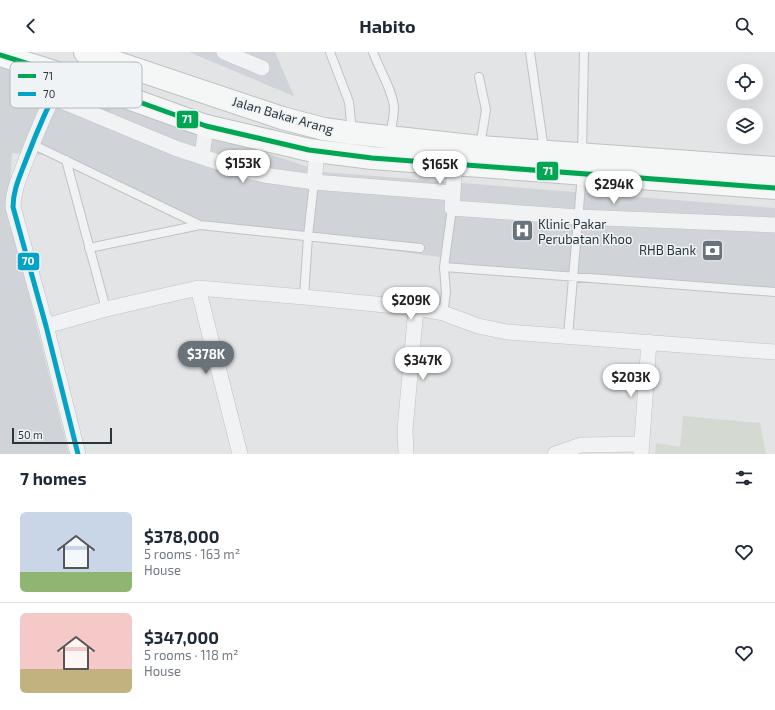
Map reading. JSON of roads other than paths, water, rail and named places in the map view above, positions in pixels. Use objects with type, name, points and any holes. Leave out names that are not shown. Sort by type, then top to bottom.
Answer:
[{"type":"main road","name":"Jalan Bakar Arang","points":[[94,54],[117,62]]},
{"type":"main road","name":"Jalan Bakar Arang","points":[[0,55],[22,62]]},
{"type":"main road","name":"Jalan Bakar Arang","points":[[142,71],[282,118],[324,129],[480,147],[544,151],[582,164],[775,188]]},
{"type":"main road","points":[[176,114],[185,86]]},
{"type":"main road","name":"Jalan Bakar Arang","points":[[142,102],[206,126],[317,152],[372,158],[455,164],[582,164],[775,168]]},
{"type":"street","points":[[224,52],[262,68]]},
{"type":"street","points":[[47,108],[14,190],[13,207],[46,326],[78,454]]},
{"type":"street","points":[[78,108],[154,140],[239,169],[264,175],[314,182],[453,193]]},
{"type":"street","points":[[202,157],[206,126]]},
{"type":"street","points":[[314,182],[317,152]]},
{"type":"street","points":[[455,164],[452,208],[578,217],[775,226]]},
{"type":"street","points":[[46,326],[106,309],[198,288],[416,308],[443,313],[478,326],[507,332],[775,352]]},
{"type":"street","points":[[198,288],[240,454]]},
{"type":"street","points":[[406,454],[405,430],[416,308]]},
{"type":"street","points":[[555,454],[582,445],[641,449],[649,342]]},
{"type":"lane","points":[[330,52],[349,102],[352,133]]},
{"type":"lane","points":[[373,52],[379,69],[390,89],[393,101],[394,109],[390,137]]},
{"type":"lane","points":[[530,52],[544,151]]},
{"type":"lane","points":[[568,336],[582,164],[584,52]]},
{"type":"lane","points":[[479,77],[486,110],[480,147]]},
{"type":"lane","points":[[32,144],[200,225]]},
{"type":"lane","points":[[66,160],[106,309]]},
{"type":"lane","points":[[304,297],[308,236],[314,182]]},
{"type":"lane","points":[[443,313],[446,293],[444,267],[452,208]]},
{"type":"lane","points":[[89,248],[200,225],[420,248]]},
{"type":"lane","points":[[444,267],[573,278],[775,292]]},
{"type":"place","name":"Klinic Pakar Perubatan Khoo","points":[[523,231]]},
{"type":"place","name":"RHB Bank","points":[[712,250]]}]
